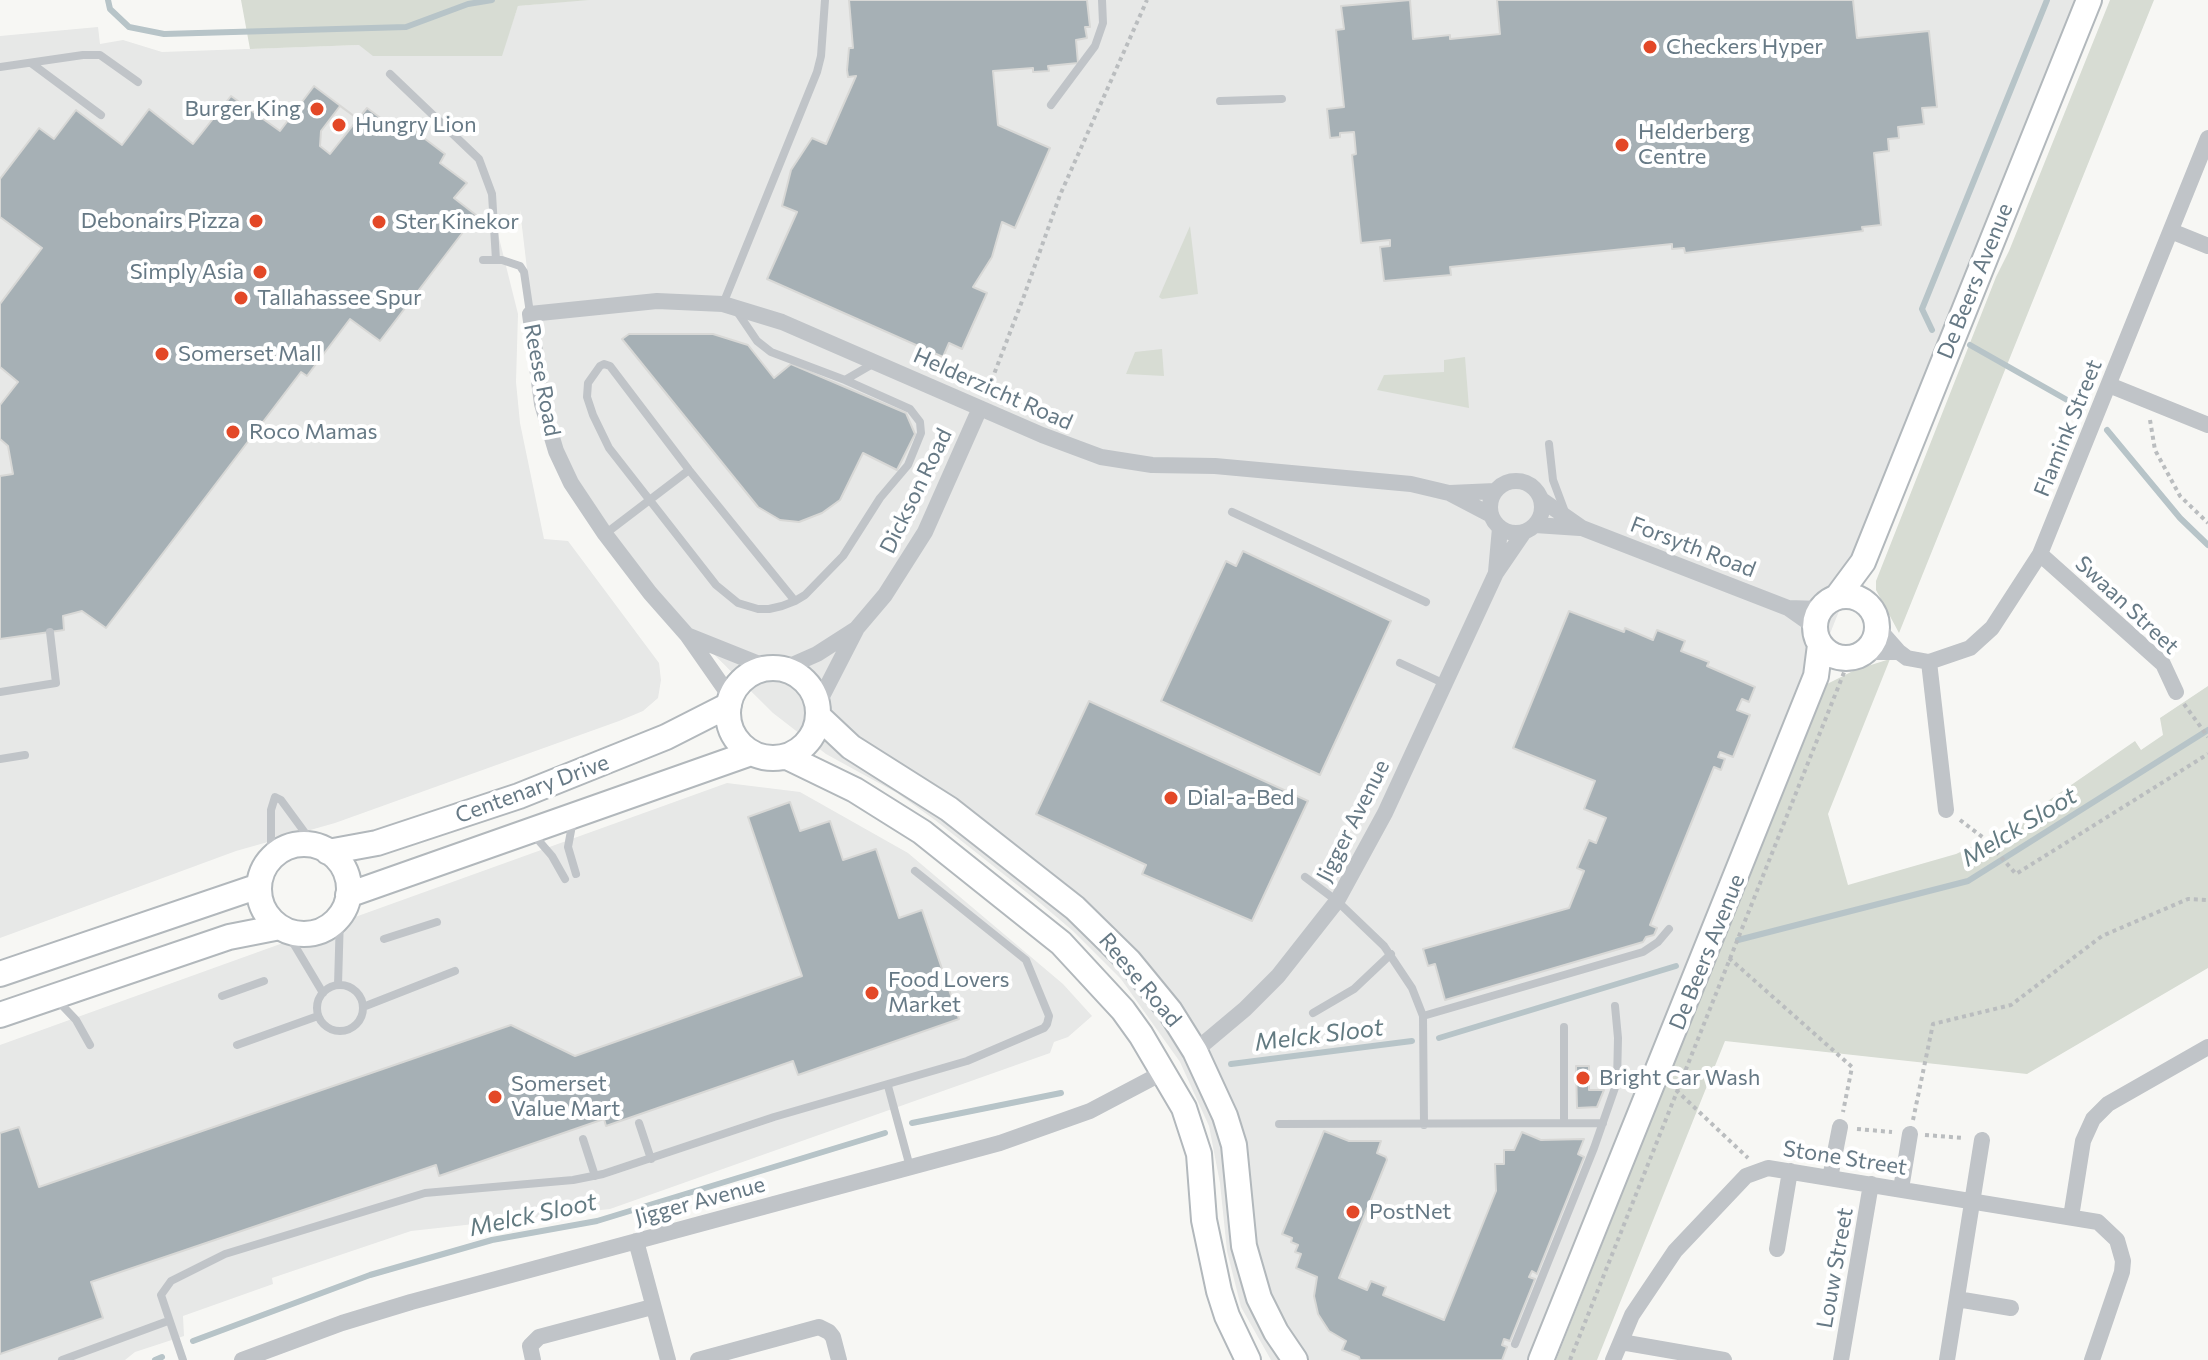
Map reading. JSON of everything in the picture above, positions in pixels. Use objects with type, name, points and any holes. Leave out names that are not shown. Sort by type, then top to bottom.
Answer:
[{"type":"street","name":"De Beers Avenue","points":[[1541,1360],[2089,0]]},
{"type":"street","name":"Flamink Street","points":[[1929,662],[1970,648],[1986,636],[2040,554],[2208,138]]},
{"type":"street","points":[[2171,231],[2208,246]]},
{"type":"street","name":"Helderzicht Road","points":[[530,314],[657,301],[728,305],[782,322],[1070,447],[1101,457],[1130,462],[1364,478],[1449,493],[1495,491]]},
{"type":"street","name":"Reese Road","points":[[530,314],[542,404],[552,439],[571,483],[650,593],[687,635],[730,702]]},
{"type":"street","points":[[2109,385],[2208,425]]},
{"type":"street","name":"Dickson Road","points":[[818,710],[857,628],[885,595],[925,532],[980,408]]},
{"type":"street","points":[[1521,481],[1533,486],[1542,500],[1542,513],[1530,529],[1514,533],[1496,521],[1490,502],[1495,491],[1505,483],[1521,481]]},
{"type":"street","name":"Helderzicht Road","points":[[1449,493],[1496,521]]},
{"type":"street","name":"Forsyth Road","points":[[1542,500],[1575,523],[1788,608],[1835,635]]},
{"type":"street","name":"Jigger Avenue","points":[[1496,521],[1496,573]]},
{"type":"street","name":"Forsyth Road","points":[[1530,529],[1575,523]]},
{"type":"street","name":"Jigger Avenue","points":[[1195,1051],[1278,976],[1337,901],[1385,813],[1496,573],[1530,529]]},
{"type":"street","name":"Swaan Street","points":[[2040,554],[2163,664],[2176,692]]},
{"type":"street","name":"De Beers Avenue","points":[[1863,562],[1864,602]]},
{"type":"street","points":[[1835,635],[1856,598],[1871,609],[1877,627],[1899,652],[1907,658],[1929,662],[1946,810]]},
{"type":"street","points":[[1835,635],[1876,636],[1877,627]]},
{"type":"street","name":"Dickson Road","points":[[776,669],[817,654],[857,628]]},
{"type":"street","name":"Reese Road","points":[[687,635],[776,669]]},
{"type":"street","points":[[1835,635],[1899,652]]},
{"type":"street","points":[[776,669],[805,681],[818,710],[809,741],[787,757],[772,759],[751,753],[734,736],[728,721],[730,702],[746,678],[776,669]]},
{"type":"street","name":"Centenary Drive","points":[[321,848],[377,843],[519,796],[666,737],[730,702]]},
{"type":"street","name":"Reese Road","points":[[818,710],[851,747],[949,809],[1075,908],[1129,961],[1170,1011],[1215,1091],[1234,1145],[1244,1246],[1259,1298],[1295,1360]]},
{"type":"street","name":"Centenary Drive","points":[[344,906],[531,832],[751,753]]},
{"type":"street","name":"Reese Road","points":[[787,757],[855,790],[898,817],[1031,918],[1061,943],[1107,991],[1141,1035],[1184,1108],[1199,1154],[1210,1257],[1227,1316],[1248,1360]]},
{"type":"street","points":[[0,1015],[229,937],[283,929],[304,934],[330,926],[344,906],[345,870],[321,848],[291,847],[271,859],[263,872],[259,886],[266,913],[283,929]]},
{"type":"street","points":[[0,974],[259,886]]},
{"type":"street","points":[[2071,1217],[2083,1141],[2093,1119],[2108,1104],[2208,1047]]},
{"type":"street","name":"Jigger Avenue","points":[[242,1360],[384,1310],[910,1168],[1050,1127],[1090,1111],[1164,1072]]},
{"type":"street","points":[[1830,1178],[1840,1127]]},
{"type":"street","points":[[1901,1189],[1910,1134]]},
{"type":"street","points":[[1947,1360],[1982,1140]]},
{"type":"street","name":"Stone Street","points":[[1613,1360],[1638,1305],[1675,1251],[1695,1227],[1753,1172],[1768,1168],[1973,1200],[2104,1225],[2117,1240],[2123,1261],[2092,1360]]},
{"type":"street","points":[[1777,1249],[1790,1171]]},
{"type":"street","name":"Louw Street","points":[[1841,1360],[1871,1184]]},
{"type":"street","points":[[636,1241],[668,1360]]},
{"type":"street","points":[[1957,1299],[2011,1308]]},
{"type":"street","points":[[533,1360],[531,1343],[539,1337],[652,1307]]},
{"type":"street","points":[[698,1360],[819,1327],[833,1337],[839,1360]]},
{"type":"street","points":[[1621,1342],[1724,1360]]},
{"type":"lane","points":[[795,601],[607,364],[600,366],[588,383],[587,397],[609,448],[648,501],[716,585],[730,598],[758,609],[795,601],[820,582],[843,556],[880,498],[908,465],[921,433],[920,422],[910,409],[764,347],[728,305],[817,72],[825,0]]},
{"type":"lane","points":[[1051,105],[1095,46],[1103,23],[1102,0]]},
{"type":"lane","points":[[0,67],[100,55],[138,82]]},
{"type":"lane","points":[[31,63],[101,115]]},
{"type":"lane","points":[[390,74],[479,159],[492,194],[496,260],[483,260]]},
{"type":"lane","points":[[1220,101],[1282,99]]},
{"type":"lane","name":"Reese Road","points":[[496,260],[513,261],[524,272],[530,314]]},
{"type":"lane","points":[[845,380],[876,362]]},
{"type":"lane","points":[[1549,444],[1553,480],[1575,523]]},
{"type":"lane","points":[[605,534],[689,470]]},
{"type":"lane","points":[[1232,512],[1426,602]]},
{"type":"lane","points":[[0,692],[56,683],[50,632]]},
{"type":"lane","points":[[1400,663],[1445,684]]},
{"type":"lane","points":[[0,759],[25,755]]},
{"type":"lane","points":[[271,859],[271,810],[275,797],[281,800],[321,848]]},
{"type":"lane","points":[[575,816],[569,831],[568,847],[576,874]]},
{"type":"lane","points":[[531,832],[552,856],[565,879]]},
{"type":"lane","points":[[183,1360],[161,1301],[166,1285],[233,1251],[425,1193],[595,1176],[774,1117],[967,1061],[1040,1030],[1049,1020],[1026,960],[915,871]]},
{"type":"lane","points":[[1305,877],[1337,901],[1391,954],[1412,988],[1423,1016],[1424,1125]]},
{"type":"lane","points":[[338,985],[344,906]]},
{"type":"lane","points":[[384,939],[437,922]]},
{"type":"lane","points":[[283,929],[323,993]]},
{"type":"lane","points":[[1423,1016],[1643,952],[1658,942],[1669,929]]},
{"type":"lane","points":[[1313,1013],[1354,989],[1391,954]]},
{"type":"lane","points":[[363,1007],[455,971]]},
{"type":"lane","points":[[222,996],[264,981]]},
{"type":"lane","points":[[338,985],[355,991],[363,1007],[359,1021],[346,1030],[331,1030],[318,1016],[317,1004],[323,993],[338,985]]},
{"type":"lane","points":[[55,996],[76,1020],[90,1045]]},
{"type":"lane","points":[[1515,1344],[1617,1082],[1615,1006]]},
{"type":"lane","points":[[237,1045],[318,1016]]},
{"type":"lane","points":[[1564,1027],[1564,1123]]},
{"type":"lane","points":[[888,1086],[910,1168]]},
{"type":"lane","points":[[639,1123],[651,1159]]},
{"type":"lane","points":[[1279,1124],[1603,1123]]},
{"type":"lane","points":[[583,1139],[595,1176]]},
{"type":"lane","points":[[62,1360],[168,1321]]},
{"type":"path","points":[[980,408],[1060,195],[1147,0]]},
{"type":"path","points":[[2152,403],[2149,414],[2155,450],[2180,496],[2208,523]]},
{"type":"path","points":[[1570,1360],[1835,635]]},
{"type":"path","points":[[2176,692],[2208,737]]},
{"type":"path","points":[[1946,810],[1985,839],[2016,874],[2208,754]]},
{"type":"path","points":[[1910,1134],[1933,1024],[2011,1005],[2102,936],[2188,899],[2208,900]]},
{"type":"path","points":[[1708,949],[1733,959],[1852,1067],[1840,1127],[1982,1140]]},
{"type":"path","points":[[1677,1091],[1749,1158],[1753,1172]]},
{"type":"shaded area","points":[[241,0],[589,0],[518,6],[502,56],[373,56],[359,45],[250,49]]},
{"type":"shaded area","points":[[581,0],[2083,0],[1540,1360],[1271,1360],[1241,1307],[1227,1251],[1220,1183],[1209,1126],[1180,1062],[1121,979],[1073,931],[935,820],[897,793],[826,754],[773,713],[651,592],[586,504],[543,404],[520,210],[520,223],[497,230],[518,314],[516,382],[520,423],[544,539],[568,541],[659,663],[661,680],[658,698],[643,711],[619,721],[335,823],[236,851],[0,938],[0,36],[98,27],[100,44],[123,40],[162,52],[359,45],[501,56],[518,6]]},
{"type":"shaded area","points":[[2110,0],[2154,0],[1899,633],[1876,590],[1876,581]]},
{"type":"shaded area","points":[[1190,226],[1198,294],[1162,299],[1159,297]]},
{"type":"shaded area","points":[[1162,349],[1164,376],[1126,374],[1135,352]]},
{"type":"shaded area","points":[[1465,357],[1469,408],[1377,390],[1384,375],[1444,372],[1444,360]]},
{"type":"shaded area","points":[[1890,659],[1828,814],[1848,885],[1956,854],[2003,832],[2135,741],[2141,750],[2163,735],[2160,718],[2208,686],[2208,968],[2027,1074],[1725,1041],[1597,1360],[1556,1360],[1825,685],[1855,670]]},
{"type":"shaded area","points":[[727,783],[800,792],[908,853],[1063,984],[1092,1016],[1068,1037],[1054,1042],[1050,1053],[610,1209],[411,1231],[272,1278],[273,1284],[183,1316],[184,1336],[135,1352],[125,1360],[0,1360],[0,1045]]},
{"type":"building","points":[[849,0],[1087,0],[1090,27],[1085,27],[1087,38],[1076,40],[1078,63],[1048,66],[1049,71],[1033,72],[1033,68],[993,71],[998,125],[1050,148],[1015,228],[1002,222],[992,257],[973,287],[987,293],[962,349],[949,343],[943,357],[767,279],[797,212],[782,206],[791,170],[812,138],[826,144],[856,76],[848,77],[847,70],[849,48],[853,48]]},
{"type":"building","name":"Helderberg Centre","points":[[1410,0],[1413,39],[1450,35],[1450,39],[1500,34],[1497,0],[1853,0],[1857,38],[1929,31],[1937,107],[1922,108],[1924,124],[1898,127],[1899,138],[1888,139],[1889,151],[1874,153],[1881,225],[1862,227],[1863,231],[1685,253],[1684,248],[1672,249],[1672,244],[1450,267],[1451,275],[1384,281],[1380,247],[1390,246],[1390,240],[1361,243],[1352,155],[1356,154],[1354,132],[1340,133],[1340,137],[1330,138],[1327,109],[1344,107],[1336,30],[1344,29],[1341,6]]},
{"type":"building","name":"Somerset Mall","points":[[314,86],[358,119],[367,108],[394,128],[400,120],[445,154],[440,163],[467,183],[454,198],[476,215],[380,341],[350,319],[307,376],[301,372],[106,628],[82,611],[63,616],[64,630],[0,639],[0,476],[13,474],[8,446],[0,439],[0,405],[18,382],[0,367],[0,304],[42,248],[0,217],[0,179],[39,128],[54,139],[76,110],[122,145],[149,109],[193,144],[231,96],[280,131]]},
{"type":"building","name":"Hungry Lion","points":[[340,106],[358,119],[330,154],[320,146],[321,131]]},
{"type":"building","points":[[629,334],[713,334],[748,345],[774,378],[791,364],[906,413],[915,434],[897,470],[863,453],[840,500],[822,513],[799,522],[780,520],[758,507],[622,339]]},
{"type":"building","points":[[1243,551],[1391,621],[1320,775],[1161,701],[1226,561],[1236,566]]},
{"type":"building","points":[[1569,611],[1653,640],[1657,630],[1685,641],[1681,651],[1755,687],[1749,702],[1742,699],[1737,710],[1750,715],[1733,757],[1720,752],[1718,757],[1725,759],[1721,770],[1714,767],[1650,925],[1657,928],[1654,935],[1646,937],[1643,942],[1445,1000],[1435,964],[1428,966],[1423,949],[1569,908],[1584,871],[1577,868],[1589,840],[1596,843],[1606,818],[1584,809],[1595,781],[1513,748]]},
{"type":"building","points":[[1089,701],[1308,801],[1252,921],[1142,874],[1146,865],[1036,814]]},
{"type":"building","name":"Somerset Value Mart","points":[[790,802],[800,831],[830,821],[843,860],[876,849],[899,918],[922,910],[959,1019],[798,1075],[793,1061],[606,1126],[604,1119],[439,1176],[436,1165],[91,1282],[103,1318],[0,1354],[0,1133],[19,1127],[39,1187],[511,1025],[575,1056],[802,976],[748,817]]},
{"type":"building","name":"Bright Car Wash","points":[[1576,1066],[1589,1066],[1589,1090],[1604,1090],[1597,1107],[1577,1108]]},
{"type":"building","points":[[1324,1131],[1349,1141],[1381,1141],[1377,1153],[1387,1160],[1339,1278],[1367,1290],[1371,1281],[1386,1287],[1383,1295],[1444,1320],[1496,1191],[1495,1164],[1504,1164],[1504,1150],[1514,1150],[1522,1132],[1541,1140],[1584,1139],[1578,1154],[1584,1157],[1537,1274],[1532,1271],[1529,1277],[1535,1279],[1510,1341],[1504,1339],[1502,1345],[1507,1347],[1502,1360],[1360,1360],[1342,1350],[1346,1341],[1329,1331],[1318,1314],[1314,1296],[1317,1277],[1296,1268],[1301,1254],[1295,1252],[1298,1245],[1282,1234]]},
{"type":"waterway","points":[[108,0],[110,9],[129,27],[164,34],[406,27],[468,4],[492,0]]},
{"type":"waterway","points":[[1932,330],[1922,309],[2047,0]]},
{"type":"waterway","points":[[1970,345],[2083,409]]},
{"type":"waterway","points":[[2107,430],[2180,518],[2208,545]]},
{"type":"waterway","name":"Melck Sloot","points":[[1738,940],[1968,881],[2208,730]]},
{"type":"waterway","name":"Melck Sloot","points":[[1439,1038],[1676,966]]},
{"type":"waterway","name":"Melck Sloot","points":[[1231,1064],[1412,1041]]},
{"type":"waterway","name":"Melck Sloot","points":[[912,1123],[1061,1093]]},
{"type":"waterway","name":"Melck Sloot","points":[[193,1341],[370,1275],[492,1240],[597,1221],[885,1133]]},
{"type":"waterway","name":"Melck Sloot","points":[[155,1360],[162,1357]]},
{"type":"place","name":"Checkers Hyper","points":[[1650,47]]},
{"type":"place","name":"Burger King","points":[[317,109]]},
{"type":"place","name":"Hungry Lion","points":[[339,125]]},
{"type":"place","name":"Helderberg Centre","points":[[1622,145]]},
{"type":"place","name":"Debonairs Pizza","points":[[256,221]]},
{"type":"place","name":"Ster Kinekor","points":[[379,222]]},
{"type":"place","name":"Simply Asia","points":[[260,272]]},
{"type":"place","name":"Tallahassee Spur","points":[[241,298]]},
{"type":"place","name":"Somerset Mall","points":[[162,354]]},
{"type":"place","name":"Roco Mamas","points":[[233,432]]},
{"type":"place","name":"Dial-a-Bed","points":[[1171,798]]},
{"type":"place","name":"Food Lovers Market","points":[[872,993]]},
{"type":"place","name":"Bright Car Wash","points":[[1583,1078]]},
{"type":"place","name":"Somerset Value Mart","points":[[495,1097]]},
{"type":"place","name":"PostNet","points":[[1353,1212]]}]
